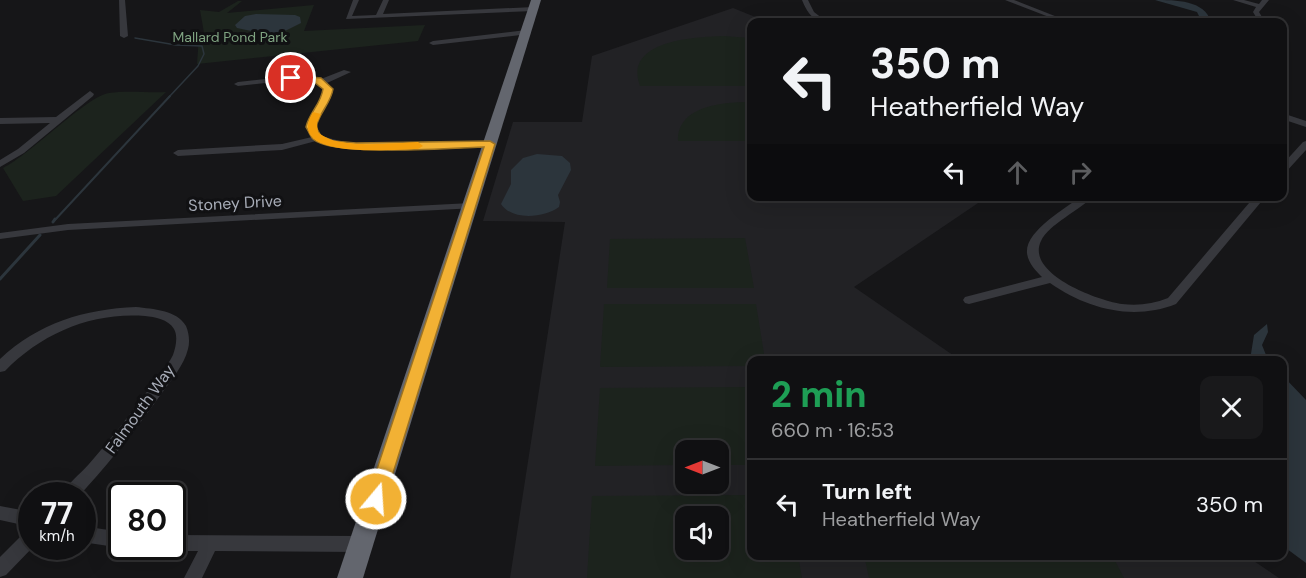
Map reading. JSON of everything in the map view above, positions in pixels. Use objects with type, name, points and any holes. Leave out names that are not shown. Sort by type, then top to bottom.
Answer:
[{"type":"highway","points":[[350,578],[535,5]]},
{"type":"street","points":[[123,0],[124,36]]},
{"type":"street","points":[[356,0],[348,18],[451,13],[490,15],[535,5]]},
{"type":"street","points":[[380,16],[386,0]]},
{"type":"street","points":[[805,0],[811,13],[818,18]]},
{"type":"street","points":[[1008,0],[1056,18]]},
{"type":"street","points":[[1236,0],[1263,3]]},
{"type":"street","points":[[1260,18],[1256,12],[1263,3]]},
{"type":"street","points":[[433,43],[526,32]]},
{"type":"street","points":[[238,84],[291,78],[322,82],[347,72]]},
{"type":"street","points":[[322,82],[328,89],[328,93],[312,123],[313,133],[317,138],[331,144],[348,146],[490,144]]},
{"type":"street","points":[[0,164],[21,151],[90,94]]},
{"type":"street","points":[[1287,118],[1306,124]]},
{"type":"street","points":[[0,122],[57,120]]},
{"type":"street","points":[[178,153],[282,147],[317,138]]},
{"type":"street","points":[[1287,165],[1306,144]]},
{"type":"street","points":[[1083,201],[1035,241],[1036,261],[1052,279],[1072,291],[1107,305],[1139,309],[1172,301],[1257,201]]},
{"type":"street","name":"Stoney Drive","points":[[0,236],[68,227],[471,206]]},
{"type":"street","points":[[969,300],[1052,279]]},
{"type":"street","name":"Falmouth Way","points":[[0,367],[35,338],[70,321],[99,314],[134,311],[164,315],[174,320],[181,330],[183,340],[180,354],[124,436],[82,482]]},
{"type":"street","points":[[0,513],[18,517]]},
{"type":"street","points":[[186,543],[361,544]]},
{"type":"street","points":[[193,578],[210,544]]},
{"type":"street","points":[[0,569],[18,550]]},
{"type":"shaded area","points":[[1155,0],[1180,1],[1196,5],[1203,9],[1209,18],[1200,18],[1197,12]]},
{"type":"shaded area","points":[[733,8],[758,18],[747,18],[747,201],[981,201],[854,287],[954,356],[747,356],[747,560],[1252,560],[1279,578],[510,578],[565,222],[483,221],[513,122],[582,122],[592,56]]},
{"type":"shaded area","points":[[295,15],[300,17],[301,23],[273,37],[266,38],[256,32],[237,28],[235,25],[245,16]]},
{"type":"shaded area","points":[[537,154],[562,156],[570,163],[571,170],[558,195],[559,207],[545,214],[528,216],[513,213],[501,204],[511,184],[511,170],[523,158]]},
{"type":"shaded area","points":[[1267,324],[1268,332],[1262,345],[1266,356],[1251,356],[1254,335]]},
{"type":"shaded area","points":[[1287,380],[1306,400],[1306,563],[1287,549]]},
{"type":"green space","name":"Mallard Pond Park","points":[[242,1],[227,13],[314,5],[304,31],[425,25],[418,41],[197,64],[199,35],[204,33],[200,10],[219,12]]},
{"type":"green space","points":[[724,36],[747,38],[747,86],[640,86],[638,71],[642,59],[651,50],[680,40]]},
{"type":"green space","points":[[116,92],[166,92],[56,196],[23,201],[3,168],[99,97]]},
{"type":"green space","points":[[747,102],[747,141],[678,141],[680,129],[685,120],[694,113],[704,108]]},
{"type":"green space","points":[[745,238],[754,288],[607,288],[610,239]]},
{"type":"green space","points":[[604,304],[756,304],[764,356],[747,356],[747,366],[600,367]]},
{"type":"green space","points":[[747,387],[747,465],[729,465],[729,440],[675,440],[675,465],[595,466],[600,388]]},
{"type":"green space","points":[[747,495],[747,560],[799,560],[802,578],[587,578],[592,496]]},
{"type":"green space","points":[[865,560],[1115,560],[1124,578],[869,578]]},
{"type":"waterway","points":[[135,38],[176,45],[202,46],[204,54],[198,66],[169,97]]},
{"type":"waterway","points":[[54,221],[170,96]]},
{"type":"waterway","points":[[0,279],[40,235]]},
{"type":"slow traffic","points":[[316,114],[311,127],[313,133],[317,138],[331,144],[356,147],[418,146]]},
{"type":"route","points":[[291,78],[318,80],[326,85],[327,98],[313,119],[311,127],[317,138],[331,144],[356,147],[490,144],[376,499]]}]
